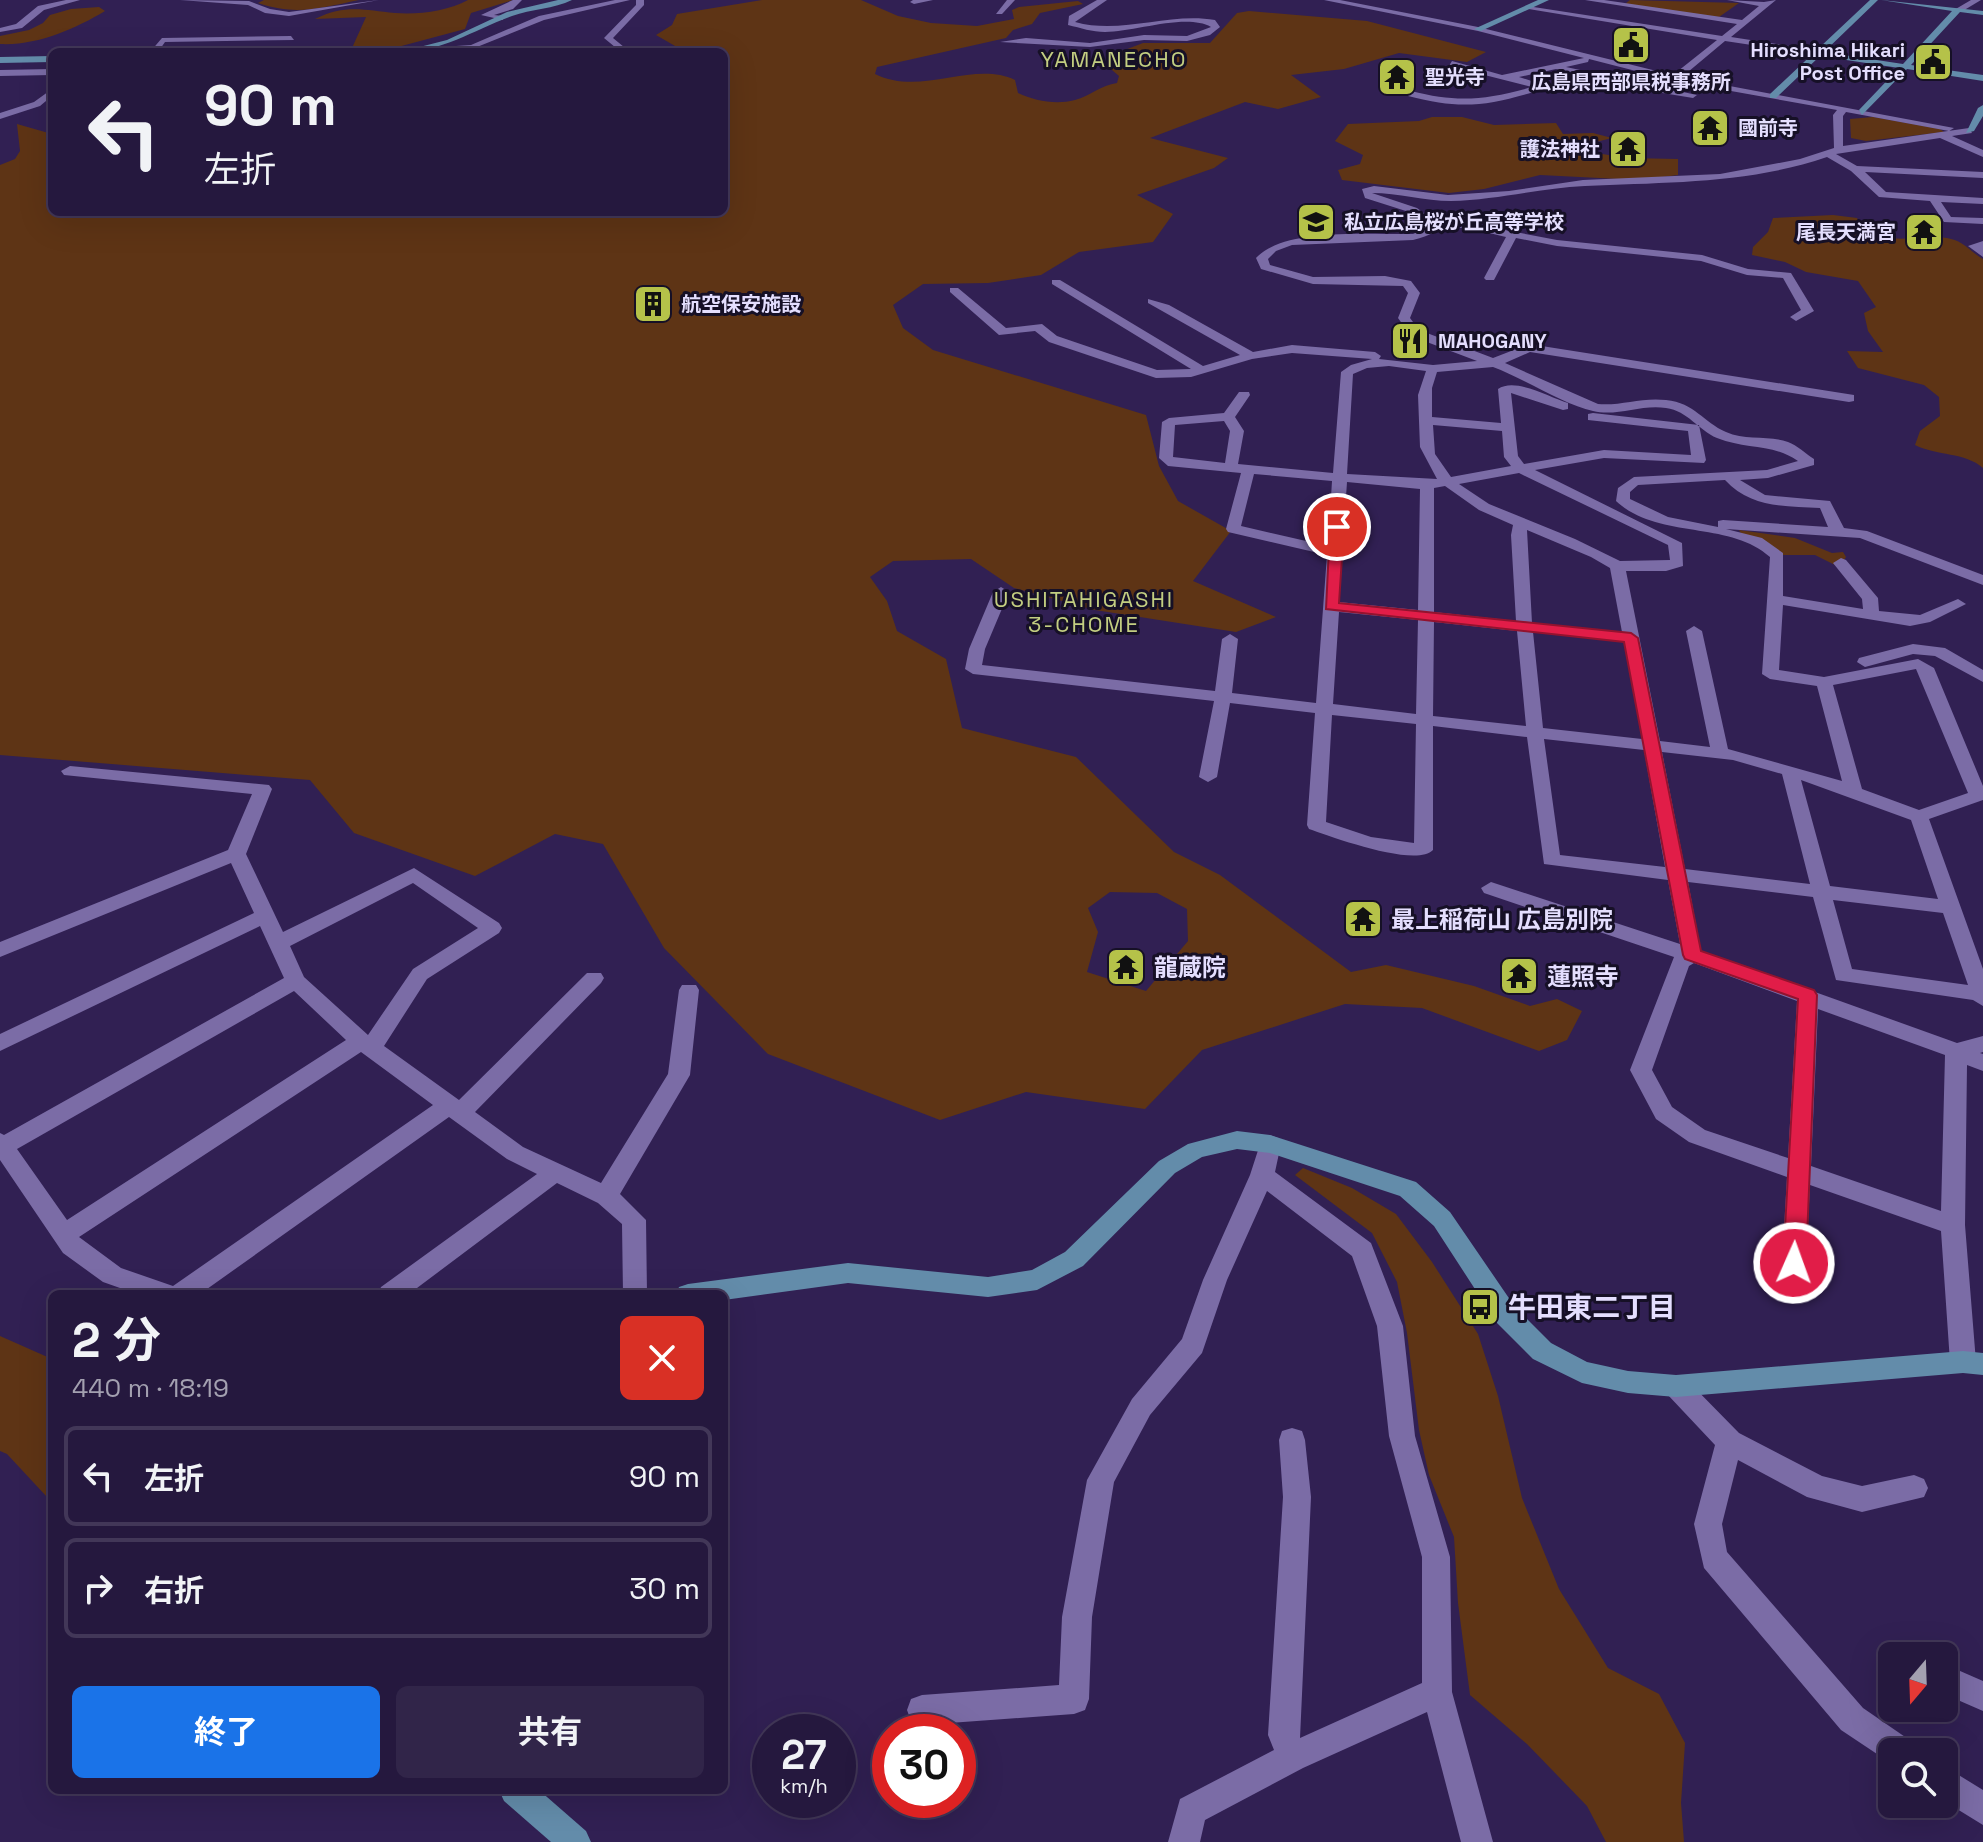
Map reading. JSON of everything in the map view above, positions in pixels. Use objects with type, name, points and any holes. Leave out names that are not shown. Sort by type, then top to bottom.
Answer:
[{"type":"street","points":[[0,30],[19,26],[31,13],[41,8],[76,0]]},
{"type":"street","points":[[184,0],[249,3],[268,11],[289,14],[375,0]]},
{"type":"street","points":[[500,18],[485,15],[510,7],[518,0]]},
{"type":"street","points":[[430,48],[500,18],[568,0]]},
{"type":"street","points":[[430,48],[472,47],[542,18],[626,0]]},
{"type":"street","points":[[621,48],[608,38],[640,5],[640,0]]},
{"type":"street","points":[[914,2],[929,0]]},
{"type":"street","points":[[999,12],[1011,0]]},
{"type":"street","points":[[1004,42],[1033,39],[1089,45],[1134,38],[1195,39],[1206,36],[1216,27],[1212,22],[1188,18],[1095,29],[1071,23],[1072,18],[1103,0]]},
{"type":"street","points":[[1174,0],[1185,0]]},
{"type":"street","points":[[1328,0],[1478,29],[1675,78],[1969,131]]},
{"type":"street","points":[[1478,29],[1545,0]]},
{"type":"street","points":[[1589,0],[1743,23]]},
{"type":"street","points":[[1731,0],[1769,2]]},
{"type":"street","points":[[1747,105],[1770,95],[1874,0]]},
{"type":"street","points":[[1885,0],[1983,13]]},
{"type":"street","points":[[1862,112],[1958,10],[1977,0]]},
{"type":"street","points":[[1675,78],[1769,2]]},
{"type":"street","points":[[1527,8],[1983,78]]},
{"type":"street","points":[[578,21],[586,15],[600,15]]},
{"type":"street","points":[[614,16],[628,16]]},
{"type":"street","points":[[157,48],[162,40],[291,38],[281,48]]},
{"type":"street","points":[[0,60],[48,59]]},
{"type":"street","points":[[1452,64],[1502,78],[1590,59]]},
{"type":"street","points":[[1557,67],[1620,83],[1706,97]]},
{"type":"street","points":[[0,87],[19,72]]},
{"type":"street","points":[[0,73],[48,72]]},
{"type":"street","points":[[1411,94],[1449,105],[1475,105],[1541,87],[1510,77]]},
{"type":"street","points":[[1693,95],[1698,82]]},
{"type":"street","points":[[0,116],[37,104],[48,95]]},
{"type":"street","points":[[12,101],[37,104]]},
{"type":"street","points":[[1969,131],[1983,108]]},
{"type":"street","points":[[1834,151],[1838,115],[1844,109]]},
{"type":"street","points":[[1435,227],[1422,213],[1369,196],[1366,191],[1374,189],[1448,198],[1509,194],[1583,183],[1720,177],[1802,162],[1834,151],[1983,129]]},
{"type":"street","points":[[1942,135],[1983,154]]},
{"type":"street","points":[[1834,151],[1883,195],[1983,201]]},
{"type":"street","points":[[1855,169],[1983,175]]},
{"type":"street","points":[[1933,198],[1948,220],[1983,221]]},
{"type":"street","points":[[1001,592],[977,649],[973,669],[1720,753],[1790,771],[1919,816],[1978,796],[1926,668],[1918,664],[1824,682],[1770,674],[1778,556],[1773,549],[1747,539],[1661,520],[1623,501],[1623,491],[1634,481],[1768,474],[1809,462],[1784,445],[1741,442],[1718,434],[1692,412],[1668,404],[1636,403],[1610,409],[1595,408],[1415,333],[1404,318],[1414,293],[1407,283],[1387,278],[1300,279],[1265,267],[1262,258],[1272,249],[1291,242],[1413,237],[1428,233],[1435,227],[1468,226],[1557,243],[1702,258],[1747,272],[1787,275],[1808,311],[1796,317]]},
{"type":"street","points":[[1490,278],[1513,234]]},
{"type":"street","points":[[1983,244],[1973,246],[1983,254]]},
{"type":"street","points":[[1056,282],[1202,370]]},
{"type":"street","points":[[954,290],[1003,332],[1038,327],[1053,339],[1156,374],[1202,370],[1251,356],[1292,349],[1389,357],[1475,356]]},
{"type":"street","points":[[1152,301],[1198,323],[1251,356]]},
{"type":"street","points":[[1427,485],[1423,850],[1369,843],[1316,825],[1347,372],[1355,365],[1383,363],[1433,369],[1493,363],[1529,348],[1849,398]]},
{"type":"street","points":[[1244,395],[1228,417],[1169,422],[1166,458],[1173,463],[1427,485],[1448,483],[1521,469],[1601,436],[1694,428],[1699,460],[1601,436],[1518,390],[1504,389],[1511,457],[1521,469],[1675,543],[1678,563],[1666,566],[1617,566],[1599,553],[1498,513],[1448,483],[1428,454],[1424,383],[1433,369]]},
{"type":"street","points":[[1228,417],[1237,431],[1231,466]]},
{"type":"street","points":[[1426,420],[1508,428]]},
{"type":"street","points":[[1249,468],[1233,529],[1335,552]]},
{"type":"street","points":[[1729,476],[1741,491],[1756,499],[1825,504],[1838,532]]},
{"type":"street","points":[[1521,523],[1518,535],[1523,627],[1533,732],[1551,860],[1951,907]]},
{"type":"street","points":[[1700,529],[1724,524],[1862,534],[1983,580]]},
{"type":"street","points":[[1841,563],[1870,598],[1872,615]]},
{"type":"street","points":[[1617,566],[1692,955]]},
{"type":"street","points":[[1775,599],[1910,621],[1924,619],[1958,604]]},
{"type":"street","points":[[1331,606],[1631,638]]},
{"type":"street","points":[[1694,631],[1720,753]]},
{"type":"street","points":[[1208,777],[1230,639]]},
{"type":"street","points":[[1771,668],[1836,671],[1913,649],[1939,651],[1983,677]]},
{"type":"street","points":[[1824,682],[1854,792]]},
{"type":"street","points":[[0,950],[236,854],[263,789],[70,771]]},
{"type":"street","points":[[1790,771],[1843,975],[1982,997],[1919,816]]},
{"type":"street","points":[[236,854],[296,981],[366,1044],[515,1153],[606,1196],[634,1220],[635,1290]]},
{"type":"street","points":[[64,1235],[366,1044],[420,974],[492,928],[414,874],[279,943]]},
{"type":"street","points":[[1491,888],[1808,995],[1983,1063]]},
{"type":"street","points":[[0,1043],[266,915]]},
{"type":"street","points":[[1692,955],[1680,962],[1641,1070],[1664,1113],[1697,1136],[1953,1225]]},
{"type":"street","points":[[187,1290],[455,1109],[594,978]]},
{"type":"street","points":[[155,1290],[112,1275],[72,1246],[2,1144],[296,981]]},
{"type":"street","points":[[606,1196],[679,1075],[689,990]]},
{"type":"street","points":[[1794,1263],[1808,995]]},
{"type":"street","points":[[1956,1051],[1983,1044]]},
{"type":"street","points":[[718,1290],[848,1273],[988,1287],[1037,1280],[1074,1259],[1167,1167],[1196,1150],[1237,1140],[1270,1144],[1408,1189],[1427,1202],[1442,1219],[1506,1315],[1542,1351],[1582,1372],[1628,1382],[1676,1386],[1973,1363],[1953,1225],[1956,1051]]},
{"type":"street","points":[[922,1710],[1074,1699],[1077,1617],[1101,1480],[1141,1407],[1193,1345],[1215,1280],[1262,1175],[1270,1144]]},
{"type":"street","points":[[395,1290],[556,1172]]},
{"type":"street","points":[[1262,1175],[1362,1250],[1390,1326],[1402,1436],[1436,1557],[1437,1692],[1477,1842]]},
{"type":"street","points":[[1676,1386],[1729,1442],[1817,1488],[1862,1499],[1914,1488]]},
{"type":"street","points":[[1292,1440],[1297,1497],[1283,1735],[1292,1757]]},
{"type":"street","points":[[1729,1442],[1708,1524],[1714,1558],[1852,1719],[1880,1738]]},
{"type":"street","points":[[1958,1685],[1983,1696]]},
{"type":"street","points":[[1184,1842],[1191,1810],[1292,1757],[1437,1692]]},
{"type":"street","points":[[1958,1792],[1983,1809]]},
{"type":"street","points":[[520,1794],[575,1842]]},
{"type":"shaded area","points":[[264,0],[359,0],[296,10],[258,3]]},
{"type":"shaded area","points":[[468,0],[513,0],[471,13],[465,29],[394,48],[352,48],[366,17],[315,19],[345,10],[423,13]]},
{"type":"shaded area","points":[[762,0],[861,0],[898,16],[931,23],[977,26],[1014,19],[1012,10],[1019,7],[1078,1],[1083,4],[1040,13],[1032,24],[1013,30],[1006,38],[877,67],[875,74],[910,82],[964,75],[999,75],[1015,80],[1018,93],[1053,102],[1075,100],[1117,83],[1119,76],[1105,64],[1109,56],[1143,43],[1210,43],[1237,13],[1249,11],[1367,21],[1486,52],[1467,62],[1399,53],[1344,69],[1291,75],[1321,97],[1278,109],[1245,102],[1150,138],[1228,158],[1214,168],[1137,195],[1173,214],[1153,242],[1079,252],[1041,275],[988,283],[923,284],[893,305],[903,328],[933,350],[1146,415],[1159,466],[1178,501],[1231,531],[1193,581],[1276,617],[1236,632],[1095,610],[1014,588],[971,559],[893,561],[870,577],[887,601],[897,631],[946,659],[962,728],[1076,757],[1174,852],[1220,875],[1351,972],[1386,965],[1474,986],[1530,1006],[1557,999],[1582,1011],[1567,1040],[1539,1051],[1422,1008],[1345,1004],[1202,1050],[1145,1109],[1026,1092],[940,1120],[768,1054],[664,948],[603,844],[555,834],[475,876],[354,833],[310,780],[0,755],[0,165],[15,159],[20,151],[17,124],[48,133],[48,216],[728,216],[728,48],[679,48],[656,35],[672,25],[677,14]],"holes":[[[1110,892],[1157,893],[1187,909],[1188,941],[1146,991],[1087,972],[1098,932],[1088,908]]]},
{"type":"shaded area","points":[[1630,0],[1739,3],[1719,17],[1625,4]]},
{"type":"shaded area","points":[[99,7],[105,11],[55,35],[0,44],[0,36],[29,30],[43,23],[50,15],[71,9]]},
{"type":"shaded area","points":[[1432,117],[1462,117],[1494,125],[1556,123],[1563,134],[1593,133],[1612,138],[1592,143],[1583,151],[1628,158],[1678,159],[1678,175],[1639,180],[1540,175],[1484,189],[1449,193],[1342,180],[1338,170],[1360,164],[1363,155],[1335,141],[1348,124],[1419,121]]},
{"type":"shaded area","points":[[1873,117],[1944,132],[1866,141],[1851,138],[1850,119]]},
{"type":"shaded area","points":[[1833,215],[1857,218],[1875,235],[1887,238],[1939,237],[1955,240],[1983,259],[1983,468],[1968,459],[1915,445],[1920,431],[1940,416],[1939,397],[1924,385],[1858,368],[1847,351],[1883,352],[1868,331],[1864,313],[1876,307],[1858,281],[1806,272],[1785,262],[1752,255],[1753,247],[1768,232],[1773,218]]},
{"type":"shaded area","points":[[1739,530],[1795,538],[1832,553],[1843,552],[1846,557],[1839,567],[1815,555],[1782,555],[1742,535]]},
{"type":"shaded area","points":[[1303,1168],[1352,1188],[1396,1214],[1432,1262],[1478,1334],[1498,1396],[1522,1498],[1559,1589],[1608,1668],[1659,1694],[1685,1743],[1681,1803],[1684,1842],[1606,1842],[1587,1806],[1527,1744],[1470,1695],[1458,1603],[1454,1537],[1429,1475],[1419,1430],[1397,1282],[1372,1233],[1295,1175]]},
{"type":"shaded area","points":[[0,1336],[48,1357],[48,1497],[7,1454],[0,1451]]},
{"type":"place","name":"広島県西部県税事務所","points":[[1631,45]]},
{"type":"place","name":"Hiroshima Hikari Post Office","points":[[1933,62]]},
{"type":"place","name":"聖光寺","points":[[1397,77]]},
{"type":"place","name":"國前寺","points":[[1710,128]]},
{"type":"place","name":"護法神社","points":[[1628,149]]},
{"type":"place","name":"私立広島桜が丘高等学校","points":[[1316,222]]},
{"type":"place","name":"尾長天満宮","points":[[1924,232]]},
{"type":"place","name":"航空保安施設","points":[[653,304]]},
{"type":"place","name":"MAHOGANY","points":[[1410,341]]},
{"type":"place","name":"最上稲荷山 広島別院","points":[[1363,919]]},
{"type":"place","name":"龍蔵院","points":[[1126,967]]},
{"type":"place","name":"蓮照寺","points":[[1519,976]]},
{"type":"place","name":"牛田東二丁目","points":[[1480,1307]]},
{"type":"district","name":"YAMANECHO","points":[[1114,59]]},
{"type":"district","name":"USHITAHIGASHI 3-CHOME","points":[[1084,612]]},
{"type":"route","points":[[1337,527],[1331,606],[1631,638],[1692,955],[1808,995],[1794,1263]]}]
